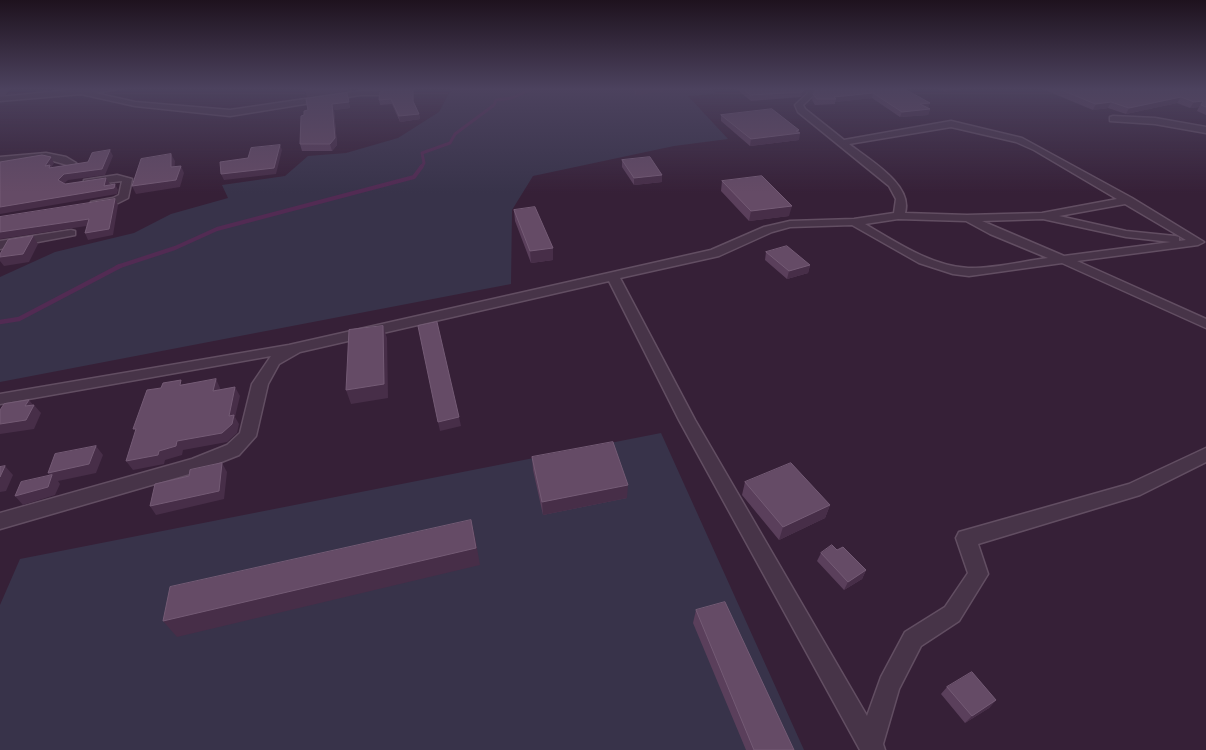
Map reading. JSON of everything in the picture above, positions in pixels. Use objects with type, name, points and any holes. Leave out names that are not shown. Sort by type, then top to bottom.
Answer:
[{"type":"street","points":[[817,123],[893,184],[901,195],[902,208],[898,216]]},
{"type":"street","points":[[1170,123],[1206,130]]},
{"type":"street","points":[[842,143],[951,124],[1019,140],[1202,242]]},
{"type":"street","points":[[0,160],[53,156],[71,163]]},
{"type":"street","points":[[78,183],[117,178],[127,179],[124,196],[116,201],[80,207]]},
{"type":"street","points":[[0,399],[295,348],[715,253],[768,229],[790,224],[854,222],[898,216],[968,218],[1042,216],[1128,200]]},
{"type":"street","points":[[1042,216],[1126,234],[1202,242]]},
{"type":"street","points":[[968,218],[994,232],[1064,260],[1206,324]]},
{"type":"street","points":[[854,222],[908,253],[957,271],[986,272],[1202,242]]},
{"type":"street","points":[[0,245],[71,233]]},
{"type":"street","points":[[613,276],[687,420],[871,747]]},
{"type":"street","points":[[0,521],[196,465],[233,450],[248,436],[260,384],[274,361],[295,348]]},
{"type":"street","points":[[871,747],[889,685],[913,639],[952,614],[978,574],[966,538],[994,532],[1134,490],[1206,454]]},
{"type":"shaded area","points":[[422,123],[713,123],[728,139],[674,146],[533,176],[512,210],[511,284],[0,382],[0,277],[55,252],[134,233],[171,214],[228,198],[222,185],[285,176],[308,156],[346,153],[398,138]]},
{"type":"shaded area","points":[[661,433],[804,750],[0,750],[0,605],[20,559]]},
{"type":"building","points":[[301,123],[334,123],[335,138],[330,144],[300,144]]},
{"type":"building","points":[[731,123],[790,123],[800,133],[751,139]]},
{"type":"building","points":[[280,145],[274,168],[221,174],[220,162],[248,158],[251,148]]},
{"type":"building","points":[[110,150],[102,169],[64,174],[58,180],[65,184],[106,178],[104,186],[115,184],[114,188],[0,207],[0,162],[42,155],[51,157],[45,166],[50,165],[49,168],[88,162],[92,153]]},
{"type":"building","points":[[171,154],[171,167],[181,166],[176,180],[132,186],[141,159]]},
{"type":"building","points":[[650,157],[662,175],[634,178],[622,160]]},
{"type":"building","points":[[762,176],[792,206],[751,211],[722,181]]},
{"type":"building","points":[[115,199],[109,229],[85,233],[89,219],[0,232],[0,217]]},
{"type":"building","points":[[535,207],[553,248],[530,251],[514,210]]},
{"type":"building","points":[[33,236],[23,254],[0,257],[8,240]]},
{"type":"building","points":[[787,246],[810,265],[789,271],[766,252]]},
{"type":"building","points":[[437,322],[459,417],[438,422],[418,326]]},
{"type":"building","points":[[383,326],[384,384],[346,390],[349,330]]},
{"type":"building","points":[[216,379],[213,391],[235,387],[229,416],[234,415],[232,424],[222,433],[177,441],[176,446],[159,451],[158,455],[126,461],[136,429],[133,429],[147,390],[161,388],[163,383],[181,380],[180,385]]},
{"type":"building","points":[[29,400],[25,406],[34,405],[26,420],[0,424],[0,410],[4,404]]},
{"type":"building","points":[[613,442],[628,485],[542,502],[532,457]]},
{"type":"building","points":[[96,446],[89,464],[48,473],[55,454]]},
{"type":"building","points":[[222,463],[219,491],[150,506],[155,484],[189,476],[190,470]]},
{"type":"building","points":[[791,463],[830,505],[783,527],[745,482]]},
{"type":"building","points":[[5,466],[0,477],[0,467]]},
{"type":"building","points":[[52,475],[48,487],[15,496],[21,482]]},
{"type":"building","points":[[471,520],[476,548],[163,621],[170,587]]},
{"type":"building","points":[[832,545],[837,550],[843,547],[866,570],[848,582],[821,553]]},
{"type":"building","points":[[725,602],[794,750],[754,750],[696,610]]},
{"type":"building","points":[[972,672],[996,700],[972,716],[947,687]]},
{"type":"waterway","points":[[421,168],[424,163],[422,153],[450,143],[455,134],[470,123]]},
{"type":"waterway","points":[[120,266],[175,248],[217,229],[414,177],[422,166]]},
{"type":"waterway","points":[[0,322],[19,319],[120,266]]}]
